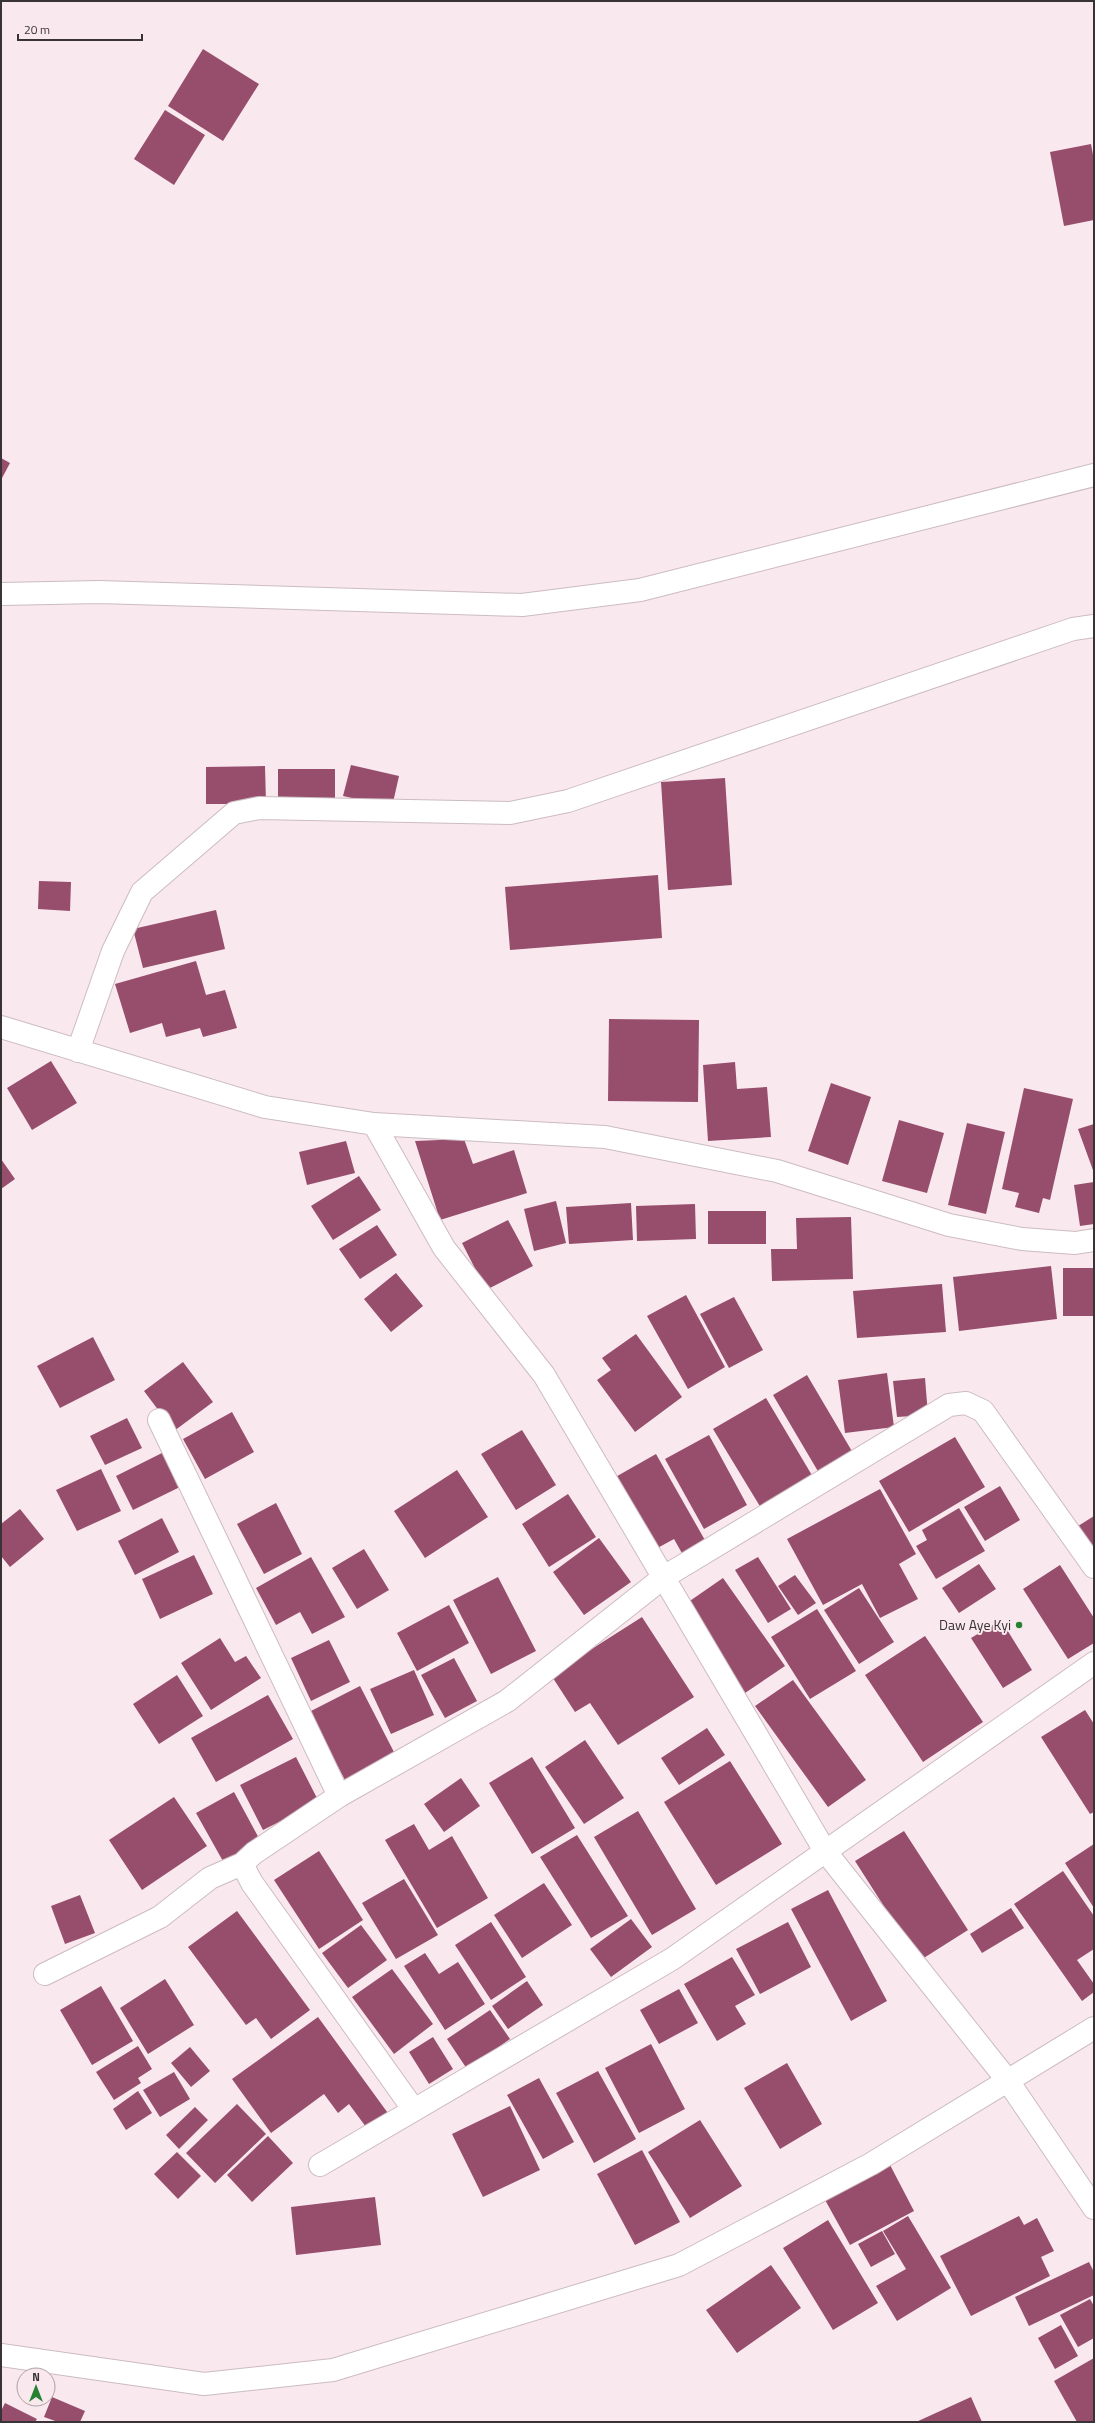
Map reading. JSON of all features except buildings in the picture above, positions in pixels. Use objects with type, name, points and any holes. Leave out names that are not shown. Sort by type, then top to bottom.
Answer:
[{"type":"street","points":[[1,594],[99,592],[522,605],[640,590],[1094,475]]},
{"type":"street","points":[[78,1051],[112,951],[142,892],[234,813],[259,808],[510,813],[561,803],[1073,629],[1094,626]]},
{"type":"street","points":[[1,1027],[265,1107],[374,1124],[605,1137],[777,1171],[949,1225],[1022,1239],[1075,1243],[1094,1240]]},
{"type":"street","points":[[374,1124],[444,1248],[544,1376],[825,1851],[1008,2081],[1094,2208]]},
{"type":"street","points":[[45,1974],[160,1917],[210,1878],[242,1864],[254,1852],[339,1796],[507,1701],[664,1577],[949,1405],[966,1403],[983,1411],[1094,1567]]},
{"type":"street","points":[[158,1420],[339,1796]]},
{"type":"street","points":[[320,2165],[672,1959],[1094,1663]]},
{"type":"street","points":[[242,1864],[252,1883],[414,2110]]},
{"type":"street","points":[[1,2355],[204,2384],[333,2370],[679,2265],[871,2164],[1094,2028]]},
{"type":"place","name":"Daw Aye Kyi","points":[[1019,1625]]}]
